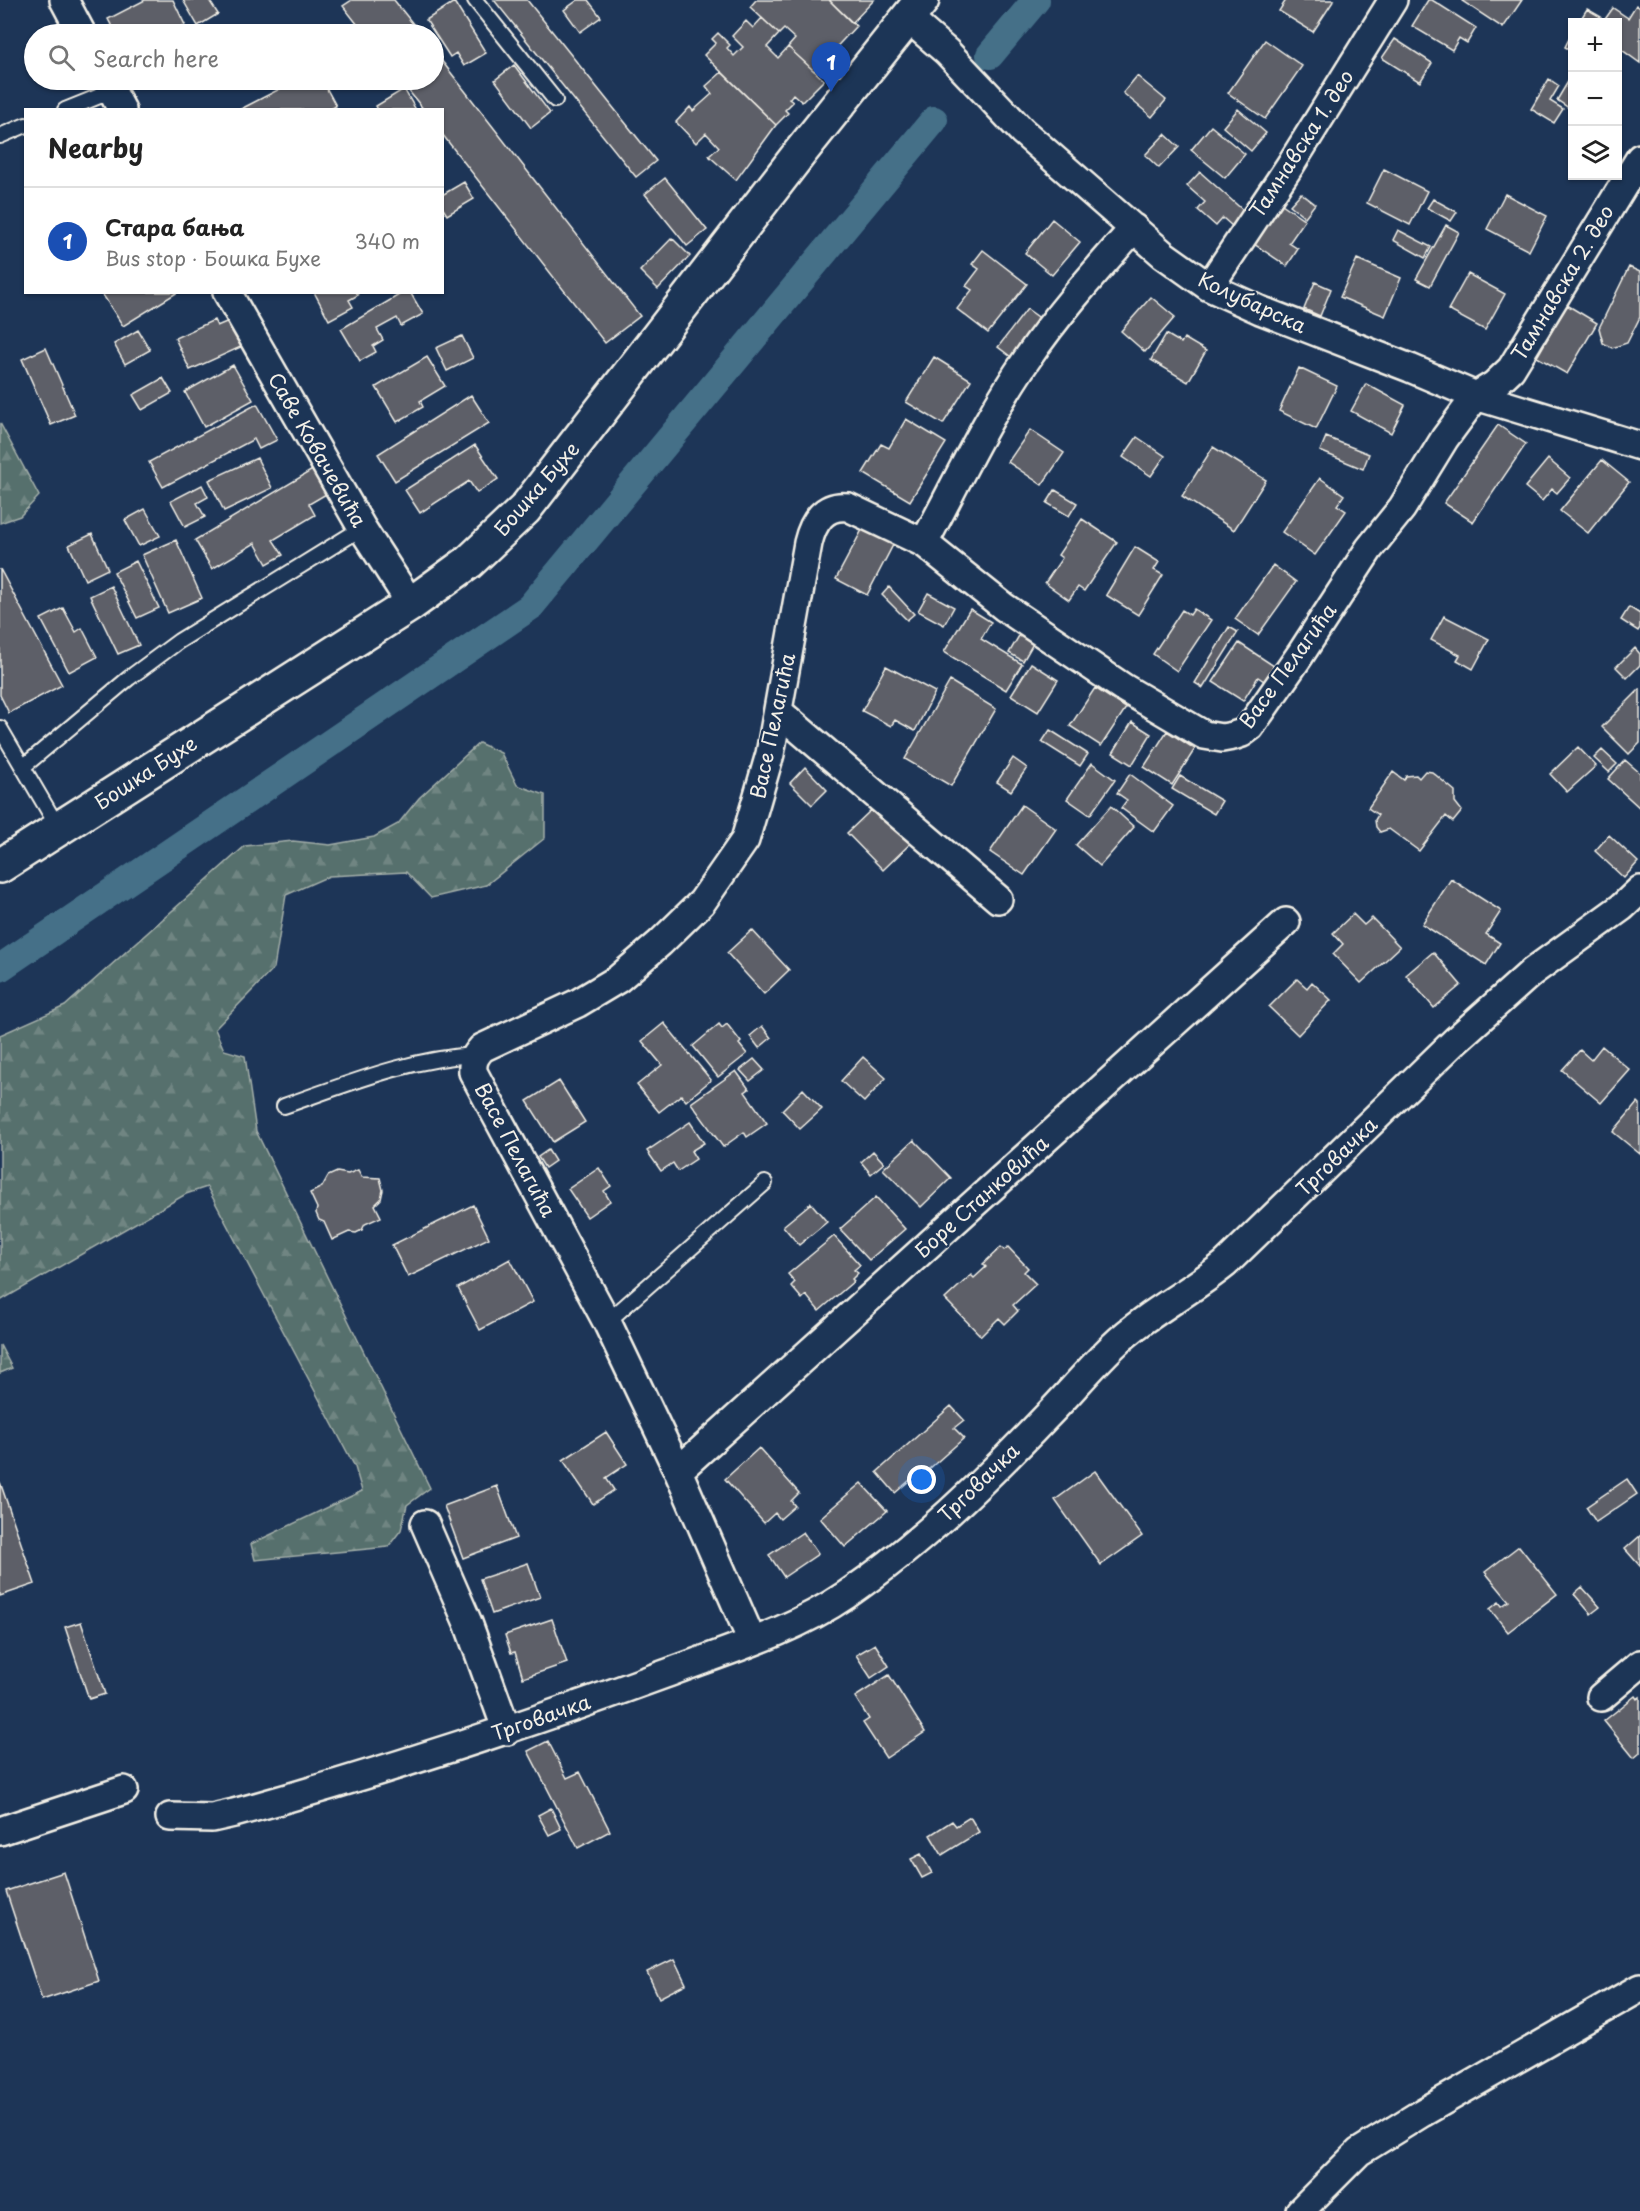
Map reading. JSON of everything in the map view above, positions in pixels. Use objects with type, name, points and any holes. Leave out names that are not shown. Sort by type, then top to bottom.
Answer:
[{"type":"main road","name":"Бошка Бухе","points":[[0,866],[411,604],[469,562],[525,509],[915,9]]},
{"type":"street","points":[[64,0],[77,24]]},
{"type":"street","name":"Тамнавска 1. део","points":[[1209,287],[1291,164],[1393,0]]},
{"type":"street","name":"Колубарска","points":[[915,9],[947,52],[1022,131],[1164,255],[1209,287],[1260,310],[1476,396],[1640,446]]},
{"type":"street","name":"Тамнавска 2. део","points":[[1476,396],[1494,385],[1510,369],[1640,158]]},
{"type":"street","points":[[924,543],[992,415],[1026,360],[1069,301],[1134,228]]},
{"type":"street","name":"Саве Ковачевића","points":[[228,294],[362,528],[411,604]]},
{"type":"street","name":"Васе Пелагића","points":[[752,1641],[678,1471],[607,1322],[477,1080],[472,1064],[476,1055],[482,1048],[578,1003],[618,979],[660,943],[702,902],[745,840],[770,754],[779,712],[808,543],[817,520],[822,514],[835,507],[848,507],[924,543],[1004,607],[1124,688],[1204,735],[1222,738],[1242,733],[1250,727],[1300,655],[1368,549],[1402,508],[1445,438],[1476,396]]},
{"type":"street","points":[[779,712],[998,899]]},
{"type":"street","name":"Трговачка","points":[[170,1817],[212,1818],[234,1813],[507,1731],[752,1641],[822,1610],[845,1596],[928,1533],[1043,1420],[1113,1346],[1140,1322],[1205,1281],[1225,1264],[1456,1040],[1523,979],[1622,907],[1640,890]]},
{"type":"street","name":"Боре Станковића","points":[[678,1471],[1286,922]]},
{"type":"street","points":[[425,1524],[468,1623],[507,1731]]},
{"type":"street","points":[[1601,1697],[1640,1664]]},
{"type":"street","points":[[0,1831],[124,1790]]},
{"type":"street","points":[[1300,2211],[1359,2152],[1422,2113],[1640,1988]]},
{"type":"lane","points":[[475,0],[555,100]]},
{"type":"lane","points":[[71,108],[113,93]]},
{"type":"lane","points":[[0,136],[24,126]]},
{"type":"lane","points":[[23,767],[129,678],[179,641],[362,528]]},
{"type":"lane","points":[[0,728],[59,829]]},
{"type":"lane","points":[[284,1106],[388,1071],[454,1056],[476,1055]]},
{"type":"lane","points":[[607,1322],[765,1183]]},
{"type":"green space","points":[[0,423],[39,496],[20,516],[0,523]]},
{"type":"green space","points":[[479,743],[501,753],[517,785],[545,795],[545,838],[486,885],[431,898],[406,872],[329,876],[286,895],[274,968],[215,1029],[224,1050],[245,1056],[256,1131],[430,1488],[407,1505],[401,1530],[388,1547],[255,1560],[251,1544],[362,1491],[355,1467],[207,1187],[186,1194],[0,1301],[0,1035],[65,1006],[245,846],[293,841],[330,845],[374,837],[398,824],[419,798]]},
{"type":"green space","points":[[0,1345],[12,1368],[0,1373]]},
{"type":"building","points":[[145,0],[173,0],[185,24],[111,24],[108,19]]},
{"type":"building","points":[[183,0],[209,0],[218,14],[201,24],[197,24]]},
{"type":"building","points":[[352,0],[394,0],[413,24],[357,24],[343,6]]},
{"type":"building","points":[[494,0],[527,0],[656,161],[636,177]]},
{"type":"building","points":[[578,0],[588,0],[601,17],[580,32],[564,10]]},
{"type":"building","points":[[756,0],[829,0],[856,26],[814,71],[788,47],[795,39],[784,29],[779,34],[750,7]]},
{"type":"building","points":[[829,0],[874,0],[852,23]]},
{"type":"building","points":[[1286,0],[1334,0],[1313,32],[1279,11]]},
{"type":"building","points":[[1428,0],[1432,0],[1476,28],[1467,43],[1459,38],[1452,50],[1412,26]]},
{"type":"building","points":[[1463,0],[1522,0],[1503,28]]},
{"type":"building","points":[[454,2],[486,53],[464,66],[456,53],[450,57],[444,48],[444,24],[429,24],[426,20]]},
{"type":"building","points":[[1636,5],[1640,8],[1640,63],[1622,50],[1622,18],[1606,18],[1613,8],[1628,18]]},
{"type":"building","points":[[1587,9],[1601,17],[1600,18],[1581,18]]},
{"type":"building","points":[[762,18],[779,34],[767,47],[778,58],[788,47],[824,80],[802,102],[793,94],[789,99],[793,102],[785,110],[788,113],[776,125],[704,55],[716,43],[712,39],[718,33],[730,45],[727,48],[734,56],[743,47],[732,36],[746,21],[753,28]]},
{"type":"building","points":[[1395,39],[1432,63],[1420,82],[1382,58]]},
{"type":"building","points":[[1265,40],[1302,66],[1265,119],[1228,93]]},
{"type":"building","points":[[444,64],[640,316],[605,343],[444,137],[444,108],[422,108],[408,90],[444,90]]},
{"type":"building","points":[[514,65],[550,113],[531,128],[495,80]]},
{"type":"building","points":[[722,72],[776,125],[736,180],[709,156],[719,147],[706,133],[696,143],[676,122],[690,107],[693,111],[712,94],[706,86]]},
{"type":"building","points":[[1137,76],[1166,100],[1152,117],[1123,93]]},
{"type":"building","points":[[1549,79],[1559,86],[1550,101],[1563,109],[1554,123],[1531,109]]},
{"type":"building","points":[[1568,82],[1568,107],[1557,100]]},
{"type":"building","points":[[278,90],[327,90],[336,106],[332,108],[243,108]]},
{"type":"building","points":[[405,90],[415,108],[377,108],[376,106]]},
{"type":"building","points":[[1238,109],[1266,133],[1251,151],[1223,127]]},
{"type":"building","points":[[1211,126],[1245,154],[1225,178],[1191,150]]},
{"type":"building","points":[[1165,134],[1179,147],[1159,168],[1145,155]]},
{"type":"building","points":[[1384,169],[1427,191],[1410,225],[1367,203]]},
{"type":"building","points":[[1200,172],[1245,212],[1232,226],[1223,218],[1216,226],[1198,210],[1205,202],[1187,186]]},
{"type":"building","points":[[665,178],[707,230],[687,246],[645,194]]},
{"type":"building","points":[[464,182],[474,199],[447,215],[444,210],[444,194]]},
{"type":"building","points":[[1301,193],[1315,204],[1305,217],[1290,205]]},
{"type":"building","points":[[1505,194],[1547,216],[1529,251],[1487,229]]},
{"type":"building","points":[[1433,199],[1457,212],[1451,221],[1427,208]]},
{"type":"building","points":[[1282,204],[1305,220],[1289,243],[1298,249],[1287,266],[1254,244]]},
{"type":"building","points":[[1052,219],[1080,242],[1052,275],[1025,253]]},
{"type":"building","points":[[1446,225],[1459,232],[1430,286],[1416,279]]},
{"type":"building","points":[[1398,230],[1431,247],[1425,258],[1393,240]]},
{"type":"building","points":[[672,238],[690,256],[658,289],[640,271]]},
{"type":"building","points":[[983,250],[1027,284],[988,333],[957,309],[972,290],[966,286],[979,269],[972,264]]},
{"type":"building","points":[[1357,259],[1401,278],[1385,316],[1340,297]]},
{"type":"building","points":[[1629,267],[1640,272],[1640,317],[1627,343],[1612,348],[1603,343],[1599,328]]},
{"type":"building","points":[[1468,274],[1505,294],[1485,330],[1448,310]]},
{"type":"building","points":[[1315,282],[1331,289],[1320,316],[1304,309]]},
{"type":"building","points":[[102,294],[175,294],[123,326]]},
{"type":"building","points":[[315,294],[357,294],[349,300],[353,307],[329,320]]},
{"type":"building","points":[[401,294],[411,294],[423,314],[401,326],[397,318],[377,329],[383,340],[373,346],[376,352],[360,361],[341,329]]},
{"type":"building","points":[[1151,297],[1175,317],[1145,352],[1121,331]]},
{"type":"building","points":[[1567,305],[1597,323],[1567,374],[1537,357]]},
{"type":"building","points":[[1027,309],[1045,322],[1015,360],[998,347]]},
{"type":"building","points":[[214,320],[217,326],[231,320],[243,346],[190,370],[175,338]]},
{"type":"building","points":[[138,330],[150,350],[125,364],[114,344]]},
{"type":"building","points":[[1166,334],[1181,343],[1184,338],[1206,351],[1188,382],[1151,360]]},
{"type":"building","points":[[462,336],[473,358],[447,371],[436,348]]},
{"type":"building","points":[[46,348],[75,415],[51,425],[22,359]]},
{"type":"building","points":[[427,357],[445,386],[420,401],[423,407],[397,422],[376,387]]},
{"type":"building","points":[[934,357],[971,380],[943,424],[906,402]]},
{"type":"building","points":[[233,365],[253,400],[204,427],[185,392]]},
{"type":"building","points":[[1299,368],[1337,386],[1316,429],[1279,411]]},
{"type":"building","points":[[163,378],[172,393],[142,410],[133,395]]},
{"type":"building","points":[[1366,384],[1405,405],[1391,433],[1351,411]]},
{"type":"building","points":[[471,395],[489,423],[395,481],[378,454]]},
{"type":"building","points":[[257,404],[277,440],[259,449],[254,439],[163,487],[149,462]]},
{"type":"building","points":[[906,419],[946,443],[910,501],[863,473],[881,444],[889,448]]},
{"type":"building","points":[[1498,425],[1526,444],[1473,522],[1444,503]]},
{"type":"building","points":[[1030,430],[1064,453],[1042,485],[1008,462]]},
{"type":"building","points":[[1137,437],[1165,456],[1151,476],[1123,457]]},
{"type":"building","points":[[1326,437],[1369,454],[1363,469],[1320,451]]},
{"type":"building","points":[[475,445],[498,479],[477,493],[469,481],[420,513],[405,490]]},
{"type":"building","points":[[1213,447],[1266,480],[1234,530],[1182,496]]},
{"type":"building","points":[[257,458],[272,488],[224,511],[209,480]]},
{"type":"building","points":[[1548,459],[1570,478],[1557,493],[1552,489],[1542,501],[1525,487]]},
{"type":"building","points":[[1602,460],[1629,482],[1588,533],[1560,511]]},
{"type":"building","points":[[314,469],[328,493],[309,504],[315,515],[273,540],[283,555],[267,564],[255,543],[212,569],[195,540]]},
{"type":"building","points":[[1320,478],[1344,495],[1337,505],[1346,511],[1315,555],[1282,532]]},
{"type":"building","points":[[202,485],[208,497],[197,503],[205,517],[185,527],[171,501]]},
{"type":"building","points":[[1055,490],[1077,503],[1069,516],[1047,503]]},
{"type":"building","points":[[145,509],[160,536],[139,546],[125,520]]},
{"type":"building","points":[[1082,519],[1117,542],[1084,591],[1078,587],[1069,600],[1045,583],[1062,558],[1058,555]]},
{"type":"building","points":[[863,528],[894,543],[867,595],[836,579]]},
{"type":"building","points":[[92,534],[108,569],[85,580],[69,545]]},
{"type":"building","points":[[176,540],[202,598],[168,613],[142,555]]},
{"type":"building","points":[[1135,547],[1159,562],[1154,570],[1163,575],[1138,615],[1106,595]]},
{"type":"building","points":[[136,561],[159,608],[137,618],[114,572]]},
{"type":"building","points":[[1273,565],[1296,582],[1258,635],[1235,619]]},
{"type":"building","points":[[0,569],[62,685],[9,713],[0,695]]},
{"type":"building","points":[[111,586],[139,645],[118,654],[90,596]]},
{"type":"building","points":[[889,587],[914,614],[907,620],[882,595]]},
{"type":"building","points":[[928,593],[954,607],[944,625],[918,611]]},
{"type":"building","points":[[1629,607],[1640,614],[1638,631],[1621,620]]},
{"type":"building","points":[[63,608],[76,632],[82,628],[97,657],[69,672],[41,619]]},
{"type":"building","points":[[970,609],[991,622],[981,639],[1022,664],[1006,690],[944,652]]},
{"type":"building","points":[[1194,609],[1211,620],[1177,671],[1153,654],[1182,610],[1190,615]]},
{"type":"building","points":[[1444,616],[1489,639],[1473,669],[1457,660],[1460,655],[1431,640]]},
{"type":"building","points":[[1229,627],[1238,632],[1203,688],[1195,683]]},
{"type":"building","points":[[1020,634],[1034,642],[1023,661],[1009,653]]},
{"type":"building","points":[[1239,643],[1277,668],[1267,683],[1258,677],[1243,701],[1213,682]]},
{"type":"building","points":[[1635,648],[1640,654],[1640,665],[1627,678],[1616,667]]},
{"type":"building","points":[[1031,663],[1058,680],[1038,712],[1011,695]]},
{"type":"building","points":[[886,666],[935,692],[915,731],[895,720],[891,726],[862,711]]},
{"type":"building","points":[[950,681],[996,709],[951,786],[905,759]]},
{"type":"building","points":[[1095,688],[1126,708],[1101,746],[1070,726]]},
{"type":"building","points":[[1640,689],[1640,743],[1629,754],[1602,727]]},
{"type":"building","points":[[1132,722],[1151,734],[1132,765],[1113,753]]},
{"type":"building","points":[[1050,730],[1088,754],[1080,766],[1042,742]]},
{"type":"building","points":[[1167,731],[1195,749],[1172,785],[1144,767]]},
{"type":"building","points":[[1578,747],[1596,766],[1567,792],[1550,774]]},
{"type":"building","points":[[1602,750],[1617,764],[1609,772],[1594,758]]},
{"type":"building","points":[[1013,758],[1027,768],[1011,791],[997,782]]},
{"type":"building","points":[[1625,760],[1640,773],[1640,808],[1608,779]]},
{"type":"building","points":[[1092,763],[1115,780],[1090,815],[1067,799]]},
{"type":"building","points":[[805,767],[827,790],[812,805],[790,783]]},
{"type":"building","points":[[1425,771],[1432,772],[1455,791],[1455,802],[1462,811],[1453,822],[1446,816],[1419,851],[1389,829],[1380,832],[1375,820],[1378,815],[1368,808],[1393,772],[1404,780],[1406,776],[1416,775],[1419,778]]},
{"type":"building","points":[[1130,774],[1173,806],[1154,832],[1121,808],[1127,800],[1117,793]]},
{"type":"building","points":[[1180,776],[1222,801],[1214,814],[1172,789]]},
{"type":"building","points":[[1022,805],[1056,829],[1024,875],[990,852]]},
{"type":"building","points":[[1111,806],[1134,827],[1100,866],[1076,845]]},
{"type":"building","points":[[871,810],[880,819],[884,814],[911,843],[883,870],[847,833]]},
{"type":"building","points":[[1609,835],[1638,862],[1624,878],[1595,851]]},
{"type":"building","points":[[1451,879],[1501,911],[1486,934],[1500,943],[1486,965],[1422,924]]},
{"type":"building","points":[[1353,914],[1364,925],[1372,918],[1400,947],[1361,983],[1333,954],[1343,944],[1333,933]]},
{"type":"building","points":[[752,930],[789,970],[764,994],[727,953]]},
{"type":"building","points":[[1433,952],[1461,985],[1434,1008],[1406,975]]},
{"type":"building","points":[[1297,979],[1307,988],[1312,982],[1331,1000],[1298,1035],[1269,1007]]},
{"type":"building","points":[[664,1023],[711,1080],[686,1101],[681,1095],[659,1112],[637,1085],[662,1065],[642,1041]]},
{"type":"building","points":[[719,1024],[722,1028],[727,1024],[747,1054],[718,1077],[693,1046]]},
{"type":"building","points":[[762,1026],[771,1038],[759,1048],[750,1036]]},
{"type":"building","points":[[1602,1046],[1630,1070],[1601,1103],[1562,1070],[1580,1050],[1591,1060]]},
{"type":"building","points":[[863,1057],[886,1078],[864,1102],[841,1081]]},
{"type":"building","points":[[754,1059],[764,1070],[750,1081],[740,1070]]},
{"type":"building","points":[[736,1071],[749,1089],[745,1092],[767,1123],[747,1137],[744,1132],[723,1147],[691,1103]]},
{"type":"building","points":[[559,1081],[585,1122],[553,1142],[527,1101]]},
{"type":"building","points":[[803,1089],[822,1109],[800,1129],[782,1110]]},
{"type":"building","points":[[1638,1102],[1640,1104],[1640,1154],[1613,1132]]},
{"type":"building","points":[[690,1122],[704,1143],[691,1151],[696,1159],[678,1171],[673,1163],[661,1171],[647,1151]]},
{"type":"building","points":[[914,1140],[951,1178],[921,1207],[883,1169]]},
{"type":"building","points":[[548,1150],[555,1161],[545,1168],[538,1157]]},
{"type":"building","points":[[873,1151],[884,1163],[871,1174],[861,1162]]},
{"type":"building","points":[[599,1168],[611,1186],[604,1191],[610,1201],[587,1217],[568,1189]]},
{"type":"building","points":[[358,1170],[362,1177],[380,1178],[383,1190],[381,1199],[375,1205],[381,1217],[365,1224],[362,1230],[356,1233],[349,1232],[332,1240],[324,1222],[319,1220],[316,1213],[317,1208],[310,1193],[322,1187],[328,1176],[337,1172],[348,1174]]},
{"type":"building","points":[[876,1197],[905,1229],[869,1260],[840,1229]]},
{"type":"building","points":[[811,1203],[827,1222],[799,1245],[783,1226]]},
{"type":"building","points":[[473,1205],[489,1238],[408,1277],[392,1245]]},
{"type":"building","points":[[834,1236],[860,1265],[854,1270],[858,1273],[852,1279],[854,1281],[819,1311],[806,1295],[802,1299],[791,1286],[795,1282],[788,1274]]},
{"type":"building","points":[[1001,1247],[1004,1250],[1008,1247],[1028,1268],[1024,1272],[1036,1284],[1013,1305],[1018,1311],[1005,1324],[999,1318],[981,1336],[945,1299],[971,1275],[974,1278],[986,1267],[983,1264]]},
{"type":"building","points":[[510,1259],[533,1302],[480,1330],[458,1288]]},
{"type":"building","points":[[951,1406],[964,1420],[954,1428],[964,1438],[919,1478],[916,1475],[895,1493],[877,1472]]},
{"type":"building","points":[[606,1432],[627,1464],[606,1478],[614,1490],[593,1504],[563,1460]]},
{"type":"building","points":[[759,1448],[799,1493],[791,1501],[795,1506],[780,1519],[775,1513],[764,1523],[725,1479]]},
{"type":"building","points":[[1095,1471],[1142,1536],[1101,1565],[1055,1500]]},
{"type":"building","points":[[1627,1479],[1637,1494],[1596,1522],[1586,1507]]},
{"type":"building","points":[[0,1482],[35,1584],[0,1596]]},
{"type":"building","points":[[861,1483],[887,1511],[845,1547],[820,1518]]},
{"type":"building","points":[[497,1486],[516,1538],[463,1558],[444,1506]]},
{"type":"building","points":[[803,1532],[818,1554],[784,1577],[769,1555]]},
{"type":"building","points":[[1640,1536],[1640,1566],[1625,1549]]},
{"type":"building","points":[[1519,1546],[1557,1594],[1508,1632],[1490,1609],[1499,1602],[1502,1606],[1509,1601],[1485,1572]]},
{"type":"building","points":[[528,1563],[540,1597],[492,1614],[480,1579]]},
{"type":"building","points":[[1582,1587],[1600,1607],[1591,1614],[1574,1594]]},
{"type":"building","points":[[552,1619],[567,1663],[523,1678],[515,1652],[511,1653],[505,1635]]},
{"type":"building","points":[[81,1622],[105,1694],[89,1699],[65,1627]]},
{"type":"building","points":[[875,1644],[889,1666],[871,1678],[856,1655]]},
{"type":"building","points":[[889,1675],[925,1732],[886,1758],[863,1723],[869,1719],[855,1697]]},
{"type":"building","points":[[1635,1696],[1637,1699],[1640,1697],[1640,1753],[1634,1758],[1604,1721]]},
{"type":"building","points":[[548,1741],[567,1778],[580,1772],[610,1831],[578,1848],[528,1751]]},
{"type":"building","points":[[551,1808],[561,1829],[549,1835],[538,1815]]},
{"type":"building","points":[[970,1817],[979,1832],[942,1855],[930,1835],[952,1821],[956,1826]]},
{"type":"building","points":[[921,1854],[932,1873],[922,1878],[911,1859]]},
{"type":"building","points":[[64,1872],[99,1981],[42,2000],[6,1891]]},
{"type":"building","points":[[674,1959],[686,1984],[659,1998],[647,1972]]},
{"type":"waterway","points":[[990,55],[1036,0]]},
{"type":"waterway","points":[[0,968],[530,607],[934,120]]},
{"type":"place","name":"Стара бања","points":[[831,92]]}]
